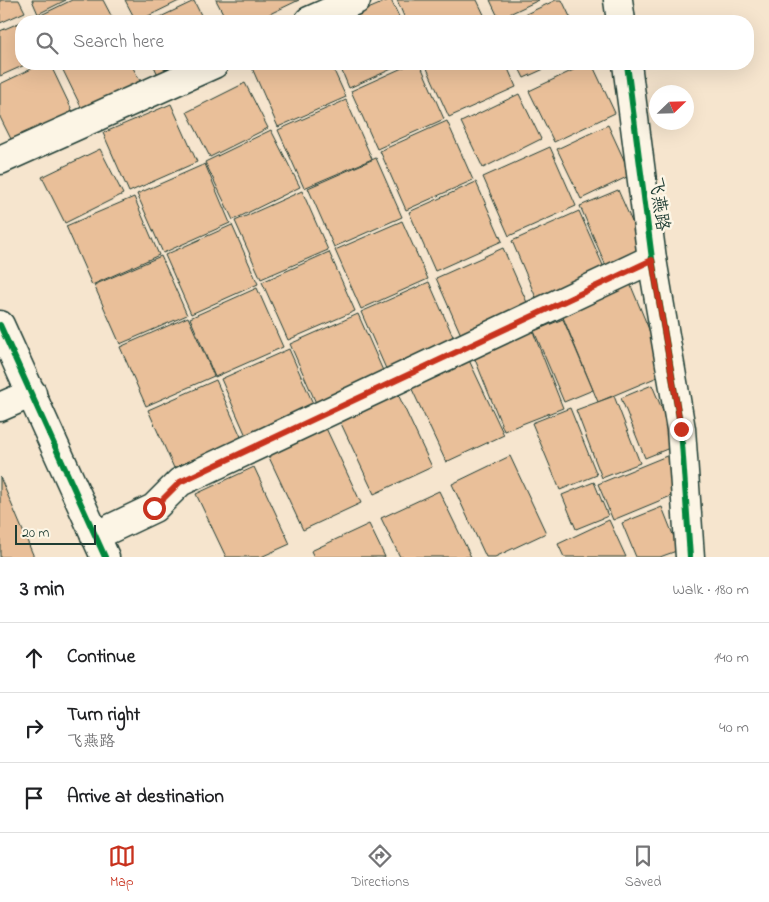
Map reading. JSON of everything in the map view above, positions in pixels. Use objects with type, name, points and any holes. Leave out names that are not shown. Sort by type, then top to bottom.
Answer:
[{"type":"street","points":[[322,15],[356,0]]},
{"type":"street","points":[[618,0],[620,15]]},
{"type":"street","points":[[0,160],[201,70]]},
{"type":"street","name":"飞燕路","points":[[628,70],[652,260],[681,429],[690,557]]},
{"type":"street","points":[[0,325],[100,546],[154,508],[180,482],[652,260]]},
{"type":"street","points":[[0,407],[32,393]]},
{"type":"building","points":[[0,0],[19,0],[25,12],[0,23]]},
{"type":"building","points":[[32,0],[66,0],[38,14]]},
{"type":"building","points":[[72,0],[103,0],[111,15],[41,15]]},
{"type":"building","points":[[125,0],[181,0],[150,15],[133,15]]},
{"type":"building","points":[[216,0],[299,0],[268,15],[224,15]]},
{"type":"building","points":[[391,0],[398,15],[354,15]]},
{"type":"building","points":[[397,0],[477,0],[484,15],[403,15]]},
{"type":"building","points":[[490,0],[539,0],[507,15],[497,15]]},
{"type":"building","points":[[556,0],[562,0],[569,15],[524,15]]},
{"type":"building","points":[[194,1],[201,15],[165,15]]},
{"type":"building","points":[[15,25],[15,69],[0,76],[0,31]]},
{"type":"building","points":[[29,70],[53,70],[73,112],[12,141],[0,117],[0,84]]},
{"type":"building","points":[[63,70],[134,70],[140,81],[82,109]]},
{"type":"building","points":[[156,70],[168,70],[158,75]]},
{"type":"building","points":[[253,70],[334,70],[346,97],[278,127]]},
{"type":"building","points":[[342,70],[390,70],[349,88]]},
{"type":"building","points":[[398,70],[423,70],[444,119],[377,149],[351,91]]},
{"type":"building","points":[[428,70],[509,70],[516,87],[449,117]]},
{"type":"building","points":[[520,70],[542,70],[524,78]]},
{"type":"building","points":[[573,70],[595,70],[615,113],[554,142],[529,91]]},
{"type":"building","points":[[245,83],[268,128],[210,157],[187,112]]},
{"type":"building","points":[[519,94],[541,139],[483,168],[461,122]]},
{"type":"building","points":[[346,100],[372,159],[304,188],[278,130]]},
{"type":"building","points":[[171,104],[197,162],[129,192],[103,133]]},
{"type":"building","points":[[447,121],[473,180],[406,210],[380,151]]},
{"type":"building","points":[[608,125],[631,175],[581,199],[557,149]]},
{"type":"building","points":[[271,130],[300,187],[233,220],[205,162]]},
{"type":"building","points":[[550,147],[576,206],[509,236],[483,177]]},
{"type":"building","points":[[100,149],[123,194],[65,223],[42,177]]},
{"type":"building","points":[[376,158],[402,217],[334,247],[308,188]]},
{"type":"building","points":[[205,164],[230,223],[163,253],[137,194]]},
{"type":"building","points":[[476,182],[502,241],[435,271],[409,212]]},
{"type":"building","points":[[618,190],[647,256],[609,273],[580,206]]},
{"type":"building","points":[[302,191],[328,250],[261,279],[235,221]]},
{"type":"building","points":[[134,197],[159,255],[92,285],[66,226]]},
{"type":"building","points":[[579,211],[605,270],[537,300],[512,241]]},
{"type":"building","points":[[402,221],[428,279],[361,309],[335,250]]},
{"type":"building","points":[[232,225],[258,284],[191,314],[165,255]]},
{"type":"building","points":[[503,248],[529,307],[462,337],[436,278]]},
{"type":"building","points":[[329,252],[355,311],[288,340],[262,282]]},
{"type":"building","points":[[161,256],[187,315],[120,344],[94,285]]},
{"type":"building","points":[[629,281],[667,373],[598,402],[560,310]]},
{"type":"building","points":[[429,282],[455,341],[387,371],[361,312]]},
{"type":"building","points":[[257,288],[283,347],[215,377],[190,318]]},
{"type":"building","points":[[358,314],[384,373],[316,403],[290,344]]},
{"type":"building","points":[[188,317],[214,376],[146,406],[120,347]]},
{"type":"building","points":[[563,319],[593,390],[564,402],[534,331]]},
{"type":"building","points":[[532,329],[563,408],[504,431],[472,352]]},
{"type":"building","points":[[289,349],[315,408],[247,438],[221,379]]},
{"type":"building","points":[[468,358],[504,435],[446,462],[410,385]]},
{"type":"building","points":[[216,380],[242,439],[174,468],[148,410]]},
{"type":"building","points":[[652,385],[677,445],[645,458],[621,398]]},
{"type":"building","points":[[396,390],[432,467],[374,494],[338,417]]},
{"type":"building","points":[[614,396],[640,463],[602,478],[576,410]]},
{"type":"building","points":[[570,408],[597,475],[560,490],[532,423]]},
{"type":"building","points":[[325,426],[361,503],[303,530],[267,453]]},
{"type":"building","points":[[669,455],[683,491],[613,520],[598,484]]},
{"type":"building","points":[[510,456],[546,533],[495,557],[486,557],[452,484]]},
{"type":"building","points":[[254,467],[290,544],[261,557],[226,557],[196,494]]},
{"type":"building","points":[[0,477],[34,557],[0,557]]},
{"type":"building","points":[[594,482],[608,516],[576,529],[562,495]]},
{"type":"building","points":[[439,491],[471,557],[400,557],[381,518]]},
{"type":"building","points":[[662,507],[679,550],[660,557],[636,557],[622,523]]},
{"type":"building","points":[[609,520],[626,557],[564,557],[558,544]]},
{"type":"building","points":[[369,524],[385,557],[314,557],[311,551]]},
{"type":"cycle path","points":[[628,70],[652,259],[681,429],[690,557]]},
{"type":"cycle path","points":[[0,325],[105,557]]},
{"type":"route","points":[[154,508],[180,482],[652,260],[681,429]]}]
